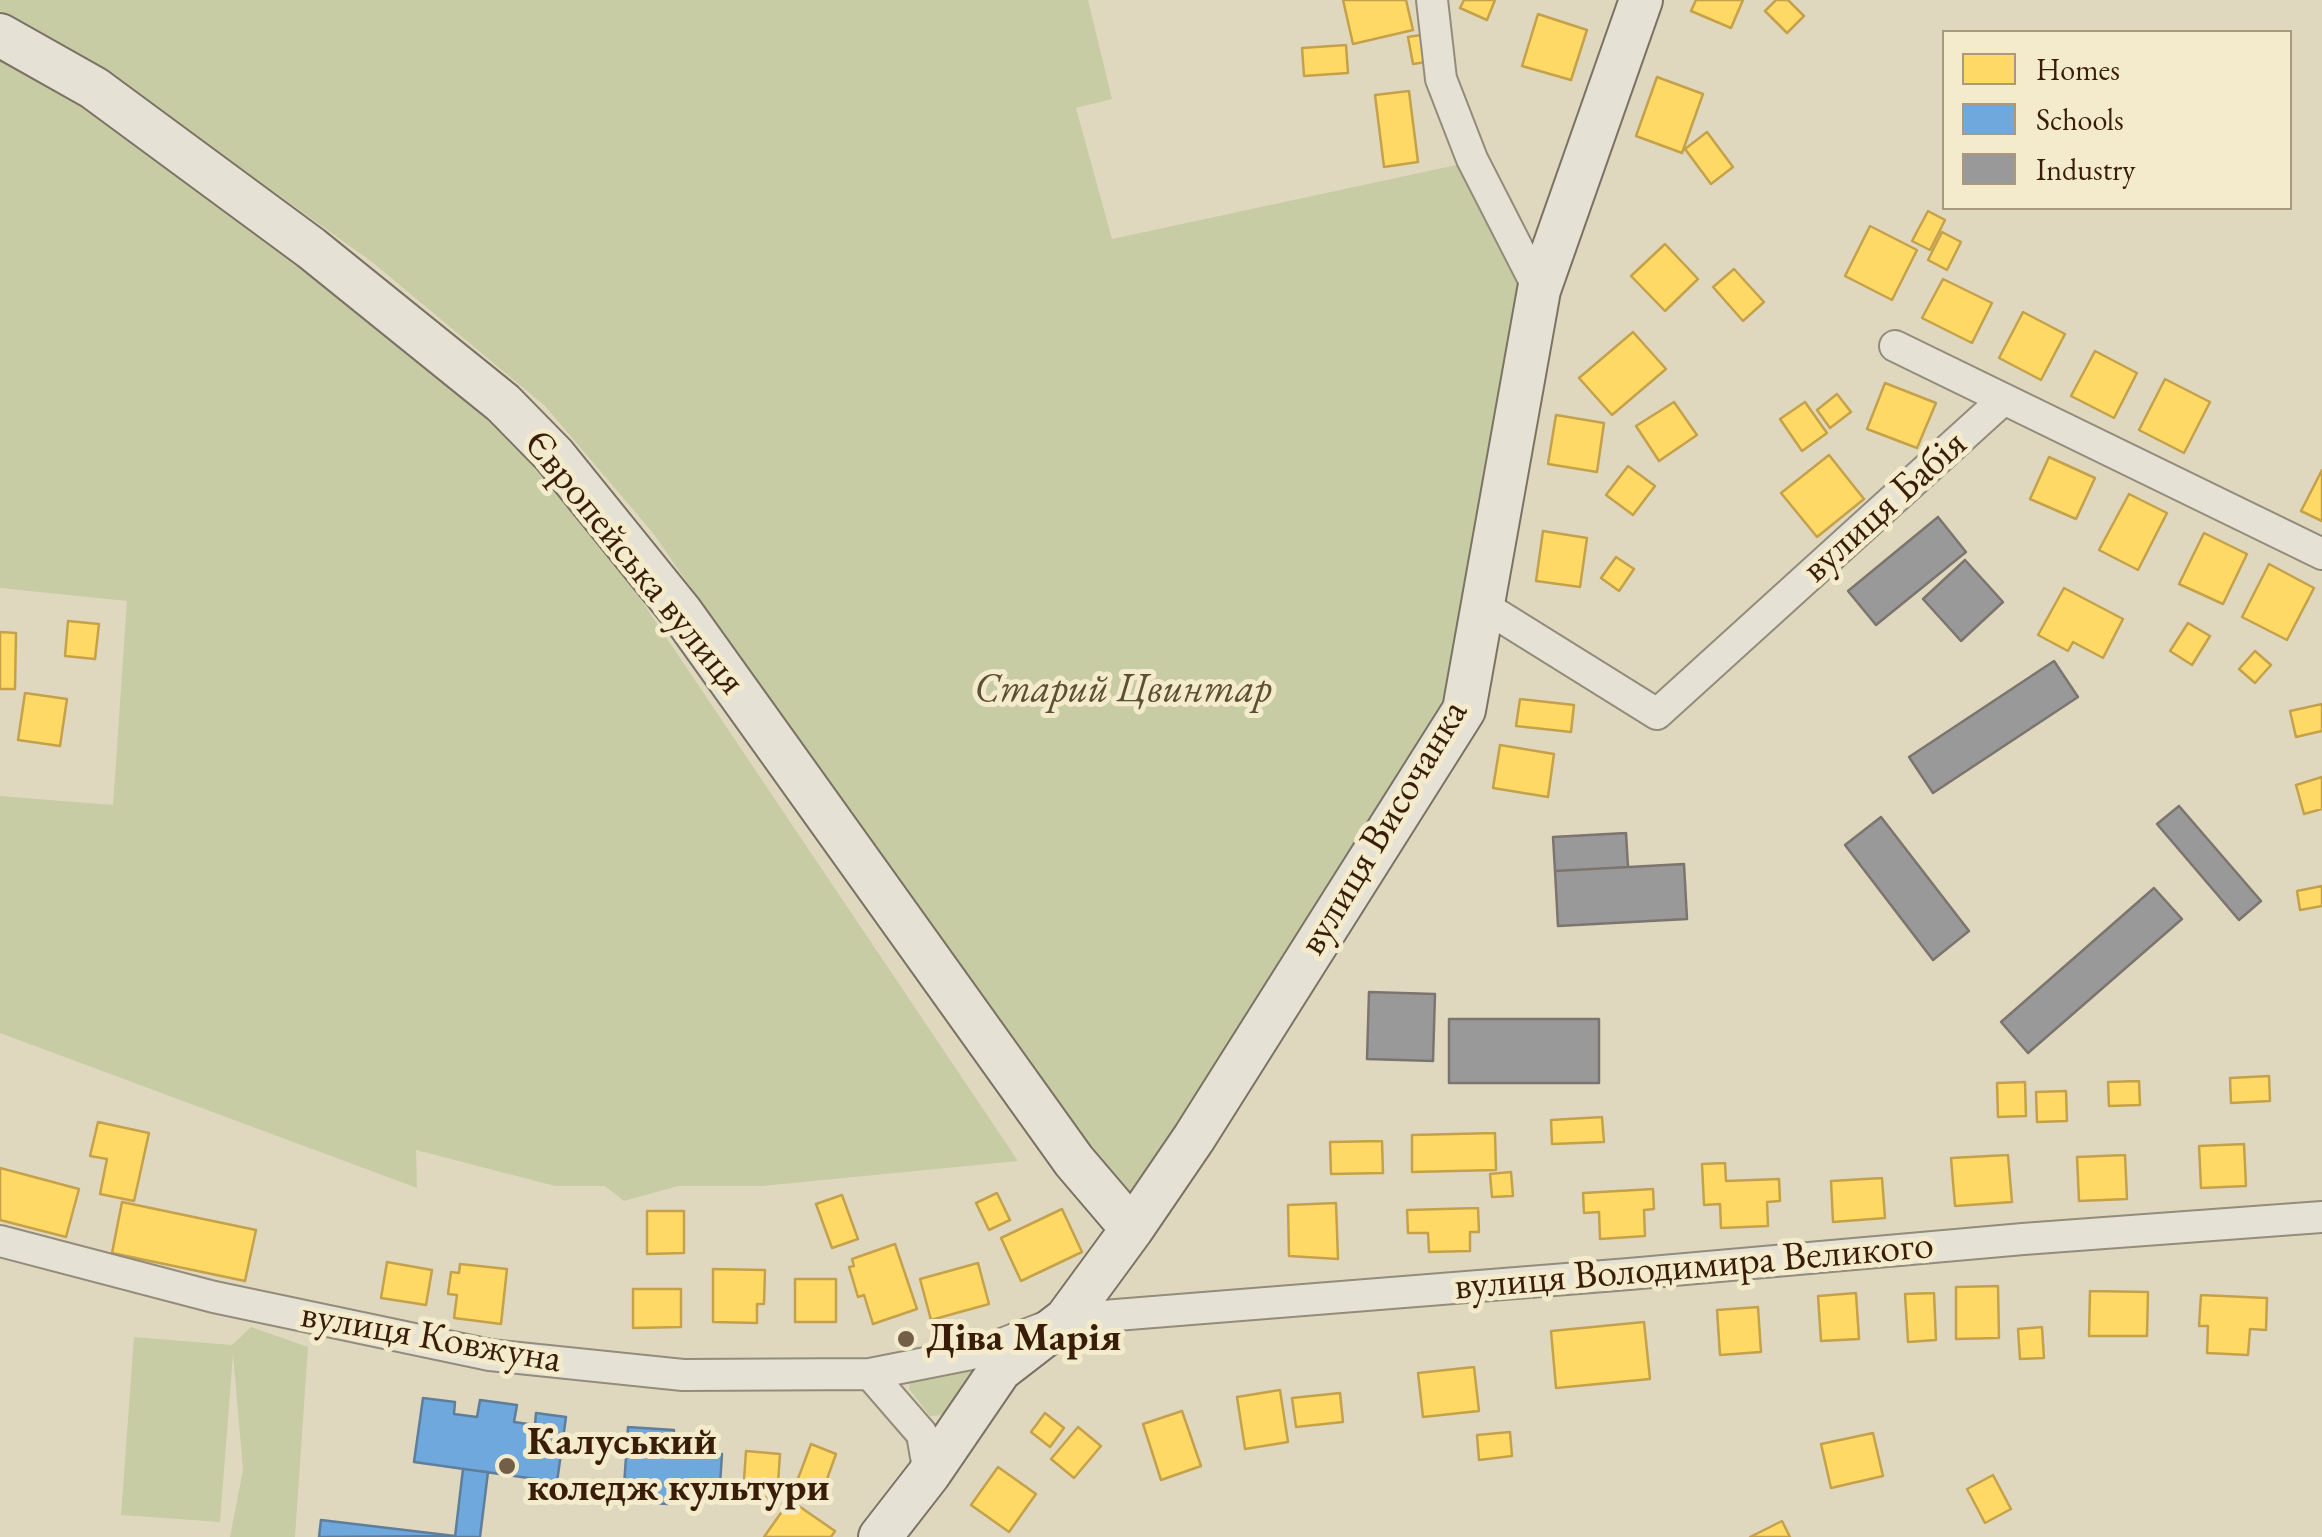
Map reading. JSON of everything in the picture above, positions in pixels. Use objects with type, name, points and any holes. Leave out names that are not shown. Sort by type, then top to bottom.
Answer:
[{"type":"street","points":[[1432,0],[1441,78],[1472,158],[1539,290]]},
{"type":"street","name":"вулиця Височанка","points":[[880,1537],[929,1474],[1000,1370],[1066,1319],[1132,1229],[1194,1138],[1464,710],[1539,290],[1641,0]]},
{"type":"street","name":"Європейська вулиця","points":[[0,35],[94,88],[311,248],[503,402],[554,455],[681,612],[1074,1161],[1132,1229]]},
{"type":"street","points":[[1895,346],[2004,399]]},
{"type":"street","name":"вулиця Бабія","points":[[1482,605],[1657,714],[2004,399],[2322,554]]},
{"type":"street","name":"вулиця Володимира Великого","points":[[1066,1319],[2023,1238],[2322,1217]]},
{"type":"street","name":"вулиця Ковжуна","points":[[0,1241],[214,1297],[490,1355],[683,1375],[870,1374],[980,1352],[1066,1319]]},
{"type":"street","points":[[870,1374],[922,1434],[929,1474]]},
{"type":"green space","name":"Старий Цвинтар","points":[[0,0],[1088,0],[1112,99],[1076,108],[1112,239],[1461,164],[1539,290],[1464,710],[1132,1229],[653,533],[545,406],[372,262],[203,141],[0,11]]},
{"type":"green space","points":[[0,56],[75,95],[368,311],[512,435],[584,515],[1018,1161],[762,1186],[678,1186],[624,1201],[605,1186],[555,1186],[416,1150],[417,1188],[0,1033],[0,796],[113,805],[127,601],[0,588]]},
{"type":"green space","points":[[251,1327],[308,1347],[295,1537],[230,1537],[243,1470],[233,1354],[220,1522],[121,1515],[134,1337],[232,1345]]},
{"type":"green space","points":[[975,1368],[944,1415],[930,1416],[909,1389],[910,1380]]},
{"type":"building: Homes","points":[[1343,0],[1406,0],[1413,30],[1353,44]]},
{"type":"building: Homes","points":[[1464,0],[1495,0],[1487,20],[1460,8]]},
{"type":"building: Homes","points":[[1696,0],[1743,0],[1731,28],[1691,11]]},
{"type":"building: Homes","points":[[1776,0],[1788,0],[1804,16],[1787,33],[1765,11]]},
{"type":"building: Homes","points":[[1538,14],[1587,30],[1571,80],[1522,66]]},
{"type":"building: Homes","points":[[1427,34],[1432,61],[1413,64],[1408,37]]},
{"type":"building: Homes","points":[[1346,45],[1348,73],[1304,76],[1302,48]]},
{"type":"building: Homes","points":[[1657,77],[1703,94],[1682,153],[1636,136]]},
{"type":"building: Homes","points":[[1409,91],[1418,162],[1384,167],[1375,95]]},
{"type":"building: Homes","points":[[1707,132],[1733,167],[1711,184],[1685,149]]},
{"type":"building: Homes","points":[[1928,211],[1945,220],[1930,250],[1912,241]]},
{"type":"building: Homes","points":[[1870,226],[1917,250],[1892,300],[1845,276]]},
{"type":"building: Homes","points":[[1942,232],[1961,242],[1947,270],[1928,260]]},
{"type":"building: Homes","points":[[1665,244],[1698,279],[1665,311],[1631,276]]},
{"type":"building: Homes","points":[[1734,269],[1764,302],[1743,321],[1713,287]]},
{"type":"building: Homes","points":[[1943,279],[1992,303],[1972,343],[1922,318]]},
{"type":"building: Homes","points":[[2023,312],[2065,334],[2041,380],[1999,358]]},
{"type":"building: Homes","points":[[1633,332],[1666,369],[1612,415],[1579,378]]},
{"type":"building: Homes","points":[[2095,351],[2137,373],[2114,418],[2071,396]]},
{"type":"building: Homes","points":[[2165,379],[2210,402],[2184,453],[2139,430]]},
{"type":"building: Homes","points":[[1885,383],[1936,403],[1917,448],[1867,429]]},
{"type":"building: Homes","points":[[1837,394],[1851,412],[1830,428],[1817,410]]},
{"type":"building: Homes","points":[[1674,402],[1697,435],[1659,461],[1636,426]]},
{"type":"building: Homes","points":[[1805,402],[1827,433],[1802,451],[1780,419]]},
{"type":"building: Homes","points":[[1556,415],[1604,423],[1597,472],[1548,464]]},
{"type":"building: Homes","points":[[1829,455],[1864,499],[1817,537],[1781,493]]},
{"type":"building: Homes","points":[[2049,457],[2095,478],[2076,519],[2030,499]]},
{"type":"building: Homes","points":[[1628,466],[1655,486],[1633,515],[1606,495]]},
{"type":"building: Homes","points":[[2322,470],[2322,521],[2301,511]]},
{"type":"building: Homes","points":[[2129,494],[2167,513],[2138,570],[2099,550]]},
{"type":"building: Homes","points":[[1543,531],[1587,538],[1580,587],[1536,581]]},
{"type":"building: Homes","points":[[2204,533],[2247,554],[2223,604],[2179,584]]},
{"type":"building: Homes","points":[[1616,557],[1634,569],[1619,591],[1601,578]]},
{"type":"building: Homes","points":[[2269,564],[2314,588],[2287,640],[2242,617]]},
{"type":"building: Homes","points":[[2064,588],[2123,619],[2103,658],[2073,642],[2068,651],[2038,635]]},
{"type":"building: Homes","points":[[68,621],[99,624],[95,659],[65,656]]},
{"type":"building: Homes","points":[[2188,623],[2210,636],[2192,665],[2170,651]]},
{"type":"building: Homes","points":[[0,632],[16,633],[15,689],[0,689]]},
{"type":"building: Homes","points":[[2255,651],[2271,665],[2255,683],[2239,669]]},
{"type":"building: Homes","points":[[25,693],[67,699],[60,746],[18,740]]},
{"type":"building: Homes","points":[[1520,699],[1574,705],[1571,732],[1516,726]]},
{"type":"building: Homes","points":[[2322,704],[2322,731],[2296,737],[2290,711]]},
{"type":"building: Homes","points":[[1500,745],[1554,754],[1548,797],[1493,788]]},
{"type":"building: Homes","points":[[2322,777],[2322,809],[2304,814],[2296,785]]},
{"type":"building: Homes","points":[[2322,886],[2322,906],[2300,910],[2297,891]]},
{"type":"building: Homes","points":[[2269,1076],[2270,1101],[2231,1103],[2230,1078]]},
{"type":"building: Homes","points":[[2139,1081],[2140,1105],[2109,1106],[2108,1082]]},
{"type":"building: Homes","points":[[2025,1082],[2026,1116],[1998,1117],[1997,1083]]},
{"type":"building: Homes","points":[[2066,1091],[2067,1121],[2037,1122],[2036,1092]]},
{"type":"building: Homes","points":[[1602,1117],[1604,1142],[1552,1144],[1551,1120]]},
{"type":"building: Homes","points":[[98,1122],[149,1133],[134,1201],[100,1194],[107,1159],[90,1156]]},
{"type":"building: Homes","points":[[1495,1133],[1496,1170],[1412,1172],[1412,1135]]},
{"type":"building: Homes","points":[[1382,1141],[1383,1173],[1331,1174],[1330,1142]]},
{"type":"building: Homes","points":[[2244,1144],[2246,1186],[2201,1188],[2199,1146]]},
{"type":"building: Homes","points":[[2008,1155],[2012,1202],[1955,1206],[1951,1158]]},
{"type":"building: Homes","points":[[2125,1155],[2127,1199],[2079,1201],[2077,1157]]},
{"type":"building: Homes","points":[[1725,1163],[1726,1181],[1779,1179],[1780,1201],[1767,1202],[1768,1226],[1721,1228],[1720,1204],[1704,1205],[1702,1164]]},
{"type":"building: Homes","points":[[0,1168],[79,1189],[66,1237],[0,1220]]},
{"type":"building: Homes","points":[[1511,1172],[1513,1196],[1492,1197],[1490,1174]]},
{"type":"building: Homes","points":[[1882,1178],[1885,1218],[1833,1222],[1831,1181]]},
{"type":"building: Homes","points":[[1653,1189],[1654,1209],[1644,1210],[1645,1236],[1600,1239],[1599,1212],[1584,1213],[1583,1193]]},
{"type":"building: Homes","points":[[997,1193],[1010,1220],[989,1230],[976,1203]]},
{"type":"building: Homes","points":[[842,1195],[858,1239],[832,1248],[816,1204]]},
{"type":"building: Homes","points":[[122,1202],[256,1230],[245,1281],[112,1253]]},
{"type":"building: Homes","points":[[1336,1203],[1338,1259],[1289,1256],[1288,1205]]},
{"type":"building: Homes","points":[[1478,1208],[1479,1232],[1470,1232],[1470,1251],[1429,1252],[1428,1233],[1408,1233],[1407,1210]]},
{"type":"building: Homes","points":[[1062,1209],[1082,1252],[1021,1281],[1001,1238]]},
{"type":"building: Homes","points":[[647,1211],[684,1211],[684,1253],[647,1254]]},
{"type":"building: Homes","points":[[895,1244],[917,1309],[873,1324],[864,1295],[858,1297],[849,1267],[854,1266],[852,1259]]},
{"type":"building: Homes","points":[[387,1262],[432,1270],[426,1305],[381,1298]]},
{"type":"building: Homes","points":[[978,1263],[989,1304],[931,1320],[920,1279]]},
{"type":"building: Homes","points":[[460,1264],[507,1269],[501,1324],[454,1318],[457,1295],[448,1294],[451,1272],[459,1273]]},
{"type":"building: Homes","points":[[713,1269],[765,1270],[764,1304],[757,1304],[757,1323],[713,1322]]},
{"type":"building: Homes","points":[[795,1279],[836,1279],[836,1322],[795,1322]]},
{"type":"building: Homes","points":[[1998,1286],[1999,1338],[1956,1339],[1956,1287]]},
{"type":"building: Homes","points":[[633,1289],[681,1289],[681,1327],[633,1328]]},
{"type":"building: Homes","points":[[2090,1291],[2148,1292],[2147,1336],[2089,1336]]},
{"type":"building: Homes","points":[[1856,1293],[1859,1339],[1821,1341],[1818,1296]]},
{"type":"building: Homes","points":[[1934,1293],[1936,1340],[1908,1342],[1905,1294]]},
{"type":"building: Homes","points":[[2201,1295],[2267,1298],[2266,1330],[2250,1329],[2248,1355],[2207,1353],[2208,1326],[2199,1326]]},
{"type":"building: Homes","points":[[1758,1307],[1761,1352],[1720,1355],[1717,1310]]},
{"type":"building: Homes","points":[[1644,1322],[1650,1379],[1556,1388],[1551,1331]]},
{"type":"building: Homes","points":[[2042,1327],[2044,1358],[2020,1359],[2018,1329]]},
{"type":"building: Homes","points":[[1474,1367],[1479,1411],[1423,1417],[1418,1373]]},
{"type":"building: Homes","points":[[1280,1390],[1288,1442],[1245,1449],[1237,1397]]},
{"type":"building: Homes","points":[[1340,1393],[1343,1422],[1296,1427],[1292,1398]]},
{"type":"building: Homes","points":[[1182,1411],[1201,1466],[1161,1480],[1143,1424]]},
{"type":"building: Homes","points":[[1045,1413],[1064,1428],[1050,1447],[1031,1432]]},
{"type":"building: Homes","points":[[1078,1427],[1101,1446],[1074,1478],[1051,1459]]},
{"type":"building: Homes","points":[[1510,1432],[1512,1456],[1479,1460],[1477,1435]]},
{"type":"building: Homes","points":[[1873,1433],[1883,1476],[1831,1488],[1821,1444]]},
{"type":"building: Homes","points":[[811,1444],[836,1454],[822,1493],[796,1484]]},
{"type":"building: Homes","points":[[746,1451],[780,1454],[777,1498],[743,1495]]},
{"type":"building: Homes","points":[[998,1467],[1036,1494],[1009,1532],[971,1505]]},
{"type":"building: Homes","points":[[1993,1475],[2011,1509],[1985,1523],[1967,1489]]},
{"type":"building: Homes","points":[[790,1500],[835,1531],[831,1537],[764,1537]]},
{"type":"building: Homes","points":[[1782,1521],[1790,1537],[1750,1537]]},
{"type":"building: Schools","points":[[423,1398],[455,1402],[454,1414],[477,1417],[480,1400],[517,1405],[514,1422],[535,1425],[536,1413],[566,1417],[557,1482],[414,1462]]},
{"type":"building: Schools","points":[[628,1427],[674,1430],[672,1450],[722,1454],[719,1500],[669,1496],[668,1504],[623,1501]]},
{"type":"building: Schools","points":[[463,1469],[488,1472],[480,1537],[455,1537]]},
{"type":"building: Schools","points":[[321,1520],[455,1536],[319,1537]]},
{"type":"building: Industry","points":[[1938,517],[1966,552],[1876,625],[1848,591]]},
{"type":"building: Industry","points":[[1965,560],[2003,602],[1961,641],[1923,599]]},
{"type":"building: Industry","points":[[2054,661],[2078,697],[1933,793],[1909,757]]},
{"type":"building: Industry","points":[[2179,806],[2261,901],[2239,920],[2157,824]]},
{"type":"building: Industry","points":[[1881,817],[1969,931],[1933,960],[1845,845]]},
{"type":"building: Industry","points":[[1626,833],[1628,867],[1555,871],[1553,837]]},
{"type":"building: Industry","points":[[1684,864],[1687,919],[1558,926],[1555,871]]},
{"type":"building: Industry","points":[[2154,888],[2182,919],[2028,1053],[2001,1022]]},
{"type":"building: Industry","points":[[1369,992],[1435,994],[1433,1061],[1367,1059]]},
{"type":"building: Industry","points":[[1449,1019],[1599,1019],[1599,1083],[1449,1083]]},
{"type":"place","name":"Діва Марія","points":[[906,1339]]},
{"type":"place","name":"Калуський коледж культури","points":[[507,1466]]}]
